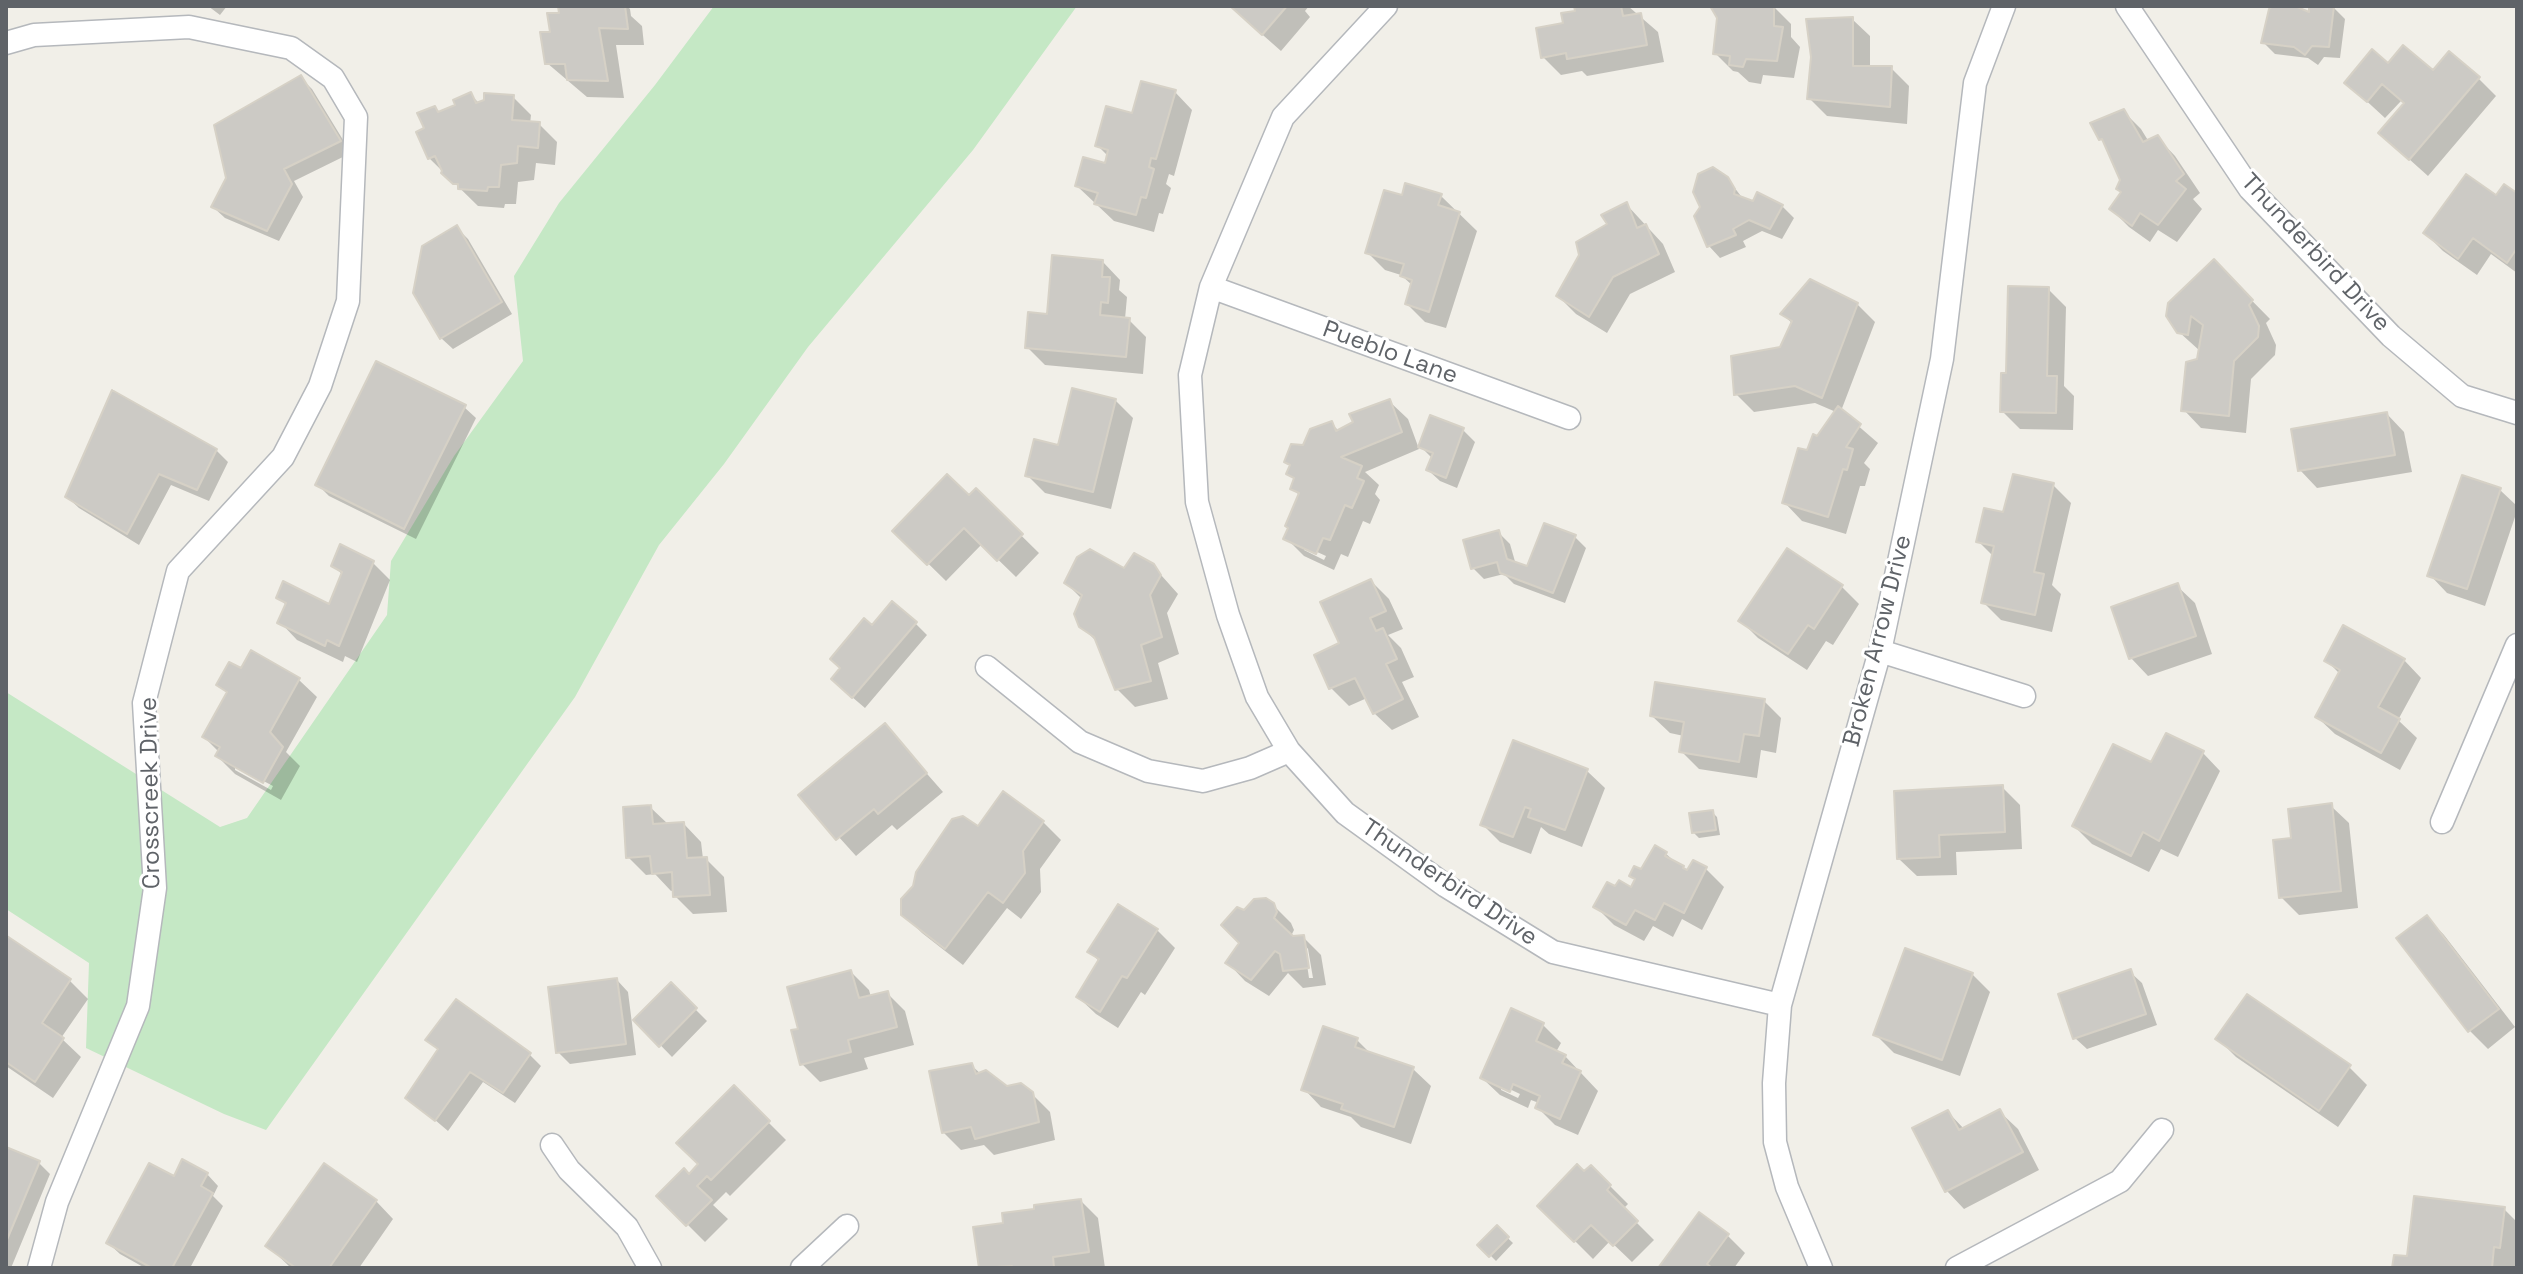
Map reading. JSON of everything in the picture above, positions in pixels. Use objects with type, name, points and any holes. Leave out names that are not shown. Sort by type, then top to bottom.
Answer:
[{"type":"street","name":"Thunderbird Drive","points":[[1386,6],[1283,117],[1211,287],[1190,375],[1197,502],[1228,615],[1257,697],[1289,751],[1345,813],[1446,886],[1553,952],[1780,1005]]},
{"type":"street","name":"Broken Arrow Drive","points":[[1821,1268],[1787,1187],[1775,1142],[1774,1083],[1780,1005],[1880,651],[1942,359],[1975,83],[2004,6]]},
{"type":"street","name":"Thunderbird Drive","points":[[2127,6],[2250,189],[2271,212],[2391,336],[2462,396],[2517,413]]},
{"type":"street","name":"Crosscreek Drive","points":[[6,43],[34,35],[189,27],[291,48],[333,78],[356,117],[348,301],[320,386],[283,457],[178,571],[144,703],[155,888],[138,1006],[57,1202],[39,1268]]},
{"type":"street","name":"Pueblo Lane","points":[[1211,287],[1569,418]]},
{"type":"street","points":[[2442,822],[2517,645]]},
{"type":"street","points":[[1880,651],[2024,696]]},
{"type":"street","points":[[987,667],[1080,742],[1148,771],[1203,781],[1250,768],[1289,751]]},
{"type":"street","points":[[1957,1268],[2120,1181],[2162,1130]]},
{"type":"street","points":[[552,1145],[569,1170],[627,1227],[650,1268]]},
{"type":"street","points":[[802,1268],[847,1226]]},
{"type":"green space","points":[[714,6],[1077,6],[973,150],[808,347],[724,464],[659,545],[575,697],[266,1130],[224,1114],[86,1048],[89,963],[6,909],[6,692],[220,827],[247,818],[387,615],[391,561],[454,456],[523,361],[514,276],[559,203],[655,85]]},
{"type":"building","points":[[558,6],[625,6],[628,29],[599,28],[608,81],[567,80],[565,64],[545,64],[540,32],[550,32],[547,13],[559,13]]},
{"type":"building","points":[[1230,6],[1287,6],[1262,35]]},
{"type":"building","points":[[1574,6],[1621,6],[1623,16],[1641,13],[1647,45],[1567,59],[1566,53],[1541,58],[1536,28],[1563,23],[1561,13],[1575,11]]},
{"type":"building","points":[[1710,6],[1774,6],[1774,26],[1783,27],[1777,61],[1746,59],[1743,67],[1729,65],[1730,56],[1713,54],[1717,18]]},
{"type":"building","points":[[2273,6],[2295,6],[2309,12],[2309,6],[2334,6],[2329,47],[2312,46],[2305,55],[2294,47],[2261,43],[2269,9]]},
{"type":"building","points":[[1853,17],[1853,66],[1892,66],[1890,107],[1807,99],[1811,57],[1806,19]]},
{"type":"building","points":[[2403,45],[2433,70],[2449,51],[2480,77],[2409,160],[2378,133],[2404,103],[2382,84],[2367,102],[2344,83],[2372,49],[2388,63]]},
{"type":"building","points":[[301,75],[341,141],[284,169],[292,184],[267,231],[211,207],[226,178],[214,125]]},
{"type":"building","points":[[1141,81],[1176,90],[1156,159],[1151,158],[1149,167],[1154,169],[1146,198],[1141,197],[1136,215],[1094,204],[1098,193],[1075,186],[1083,157],[1105,163],[1108,150],[1095,146],[1106,106],[1132,113]]},
{"type":"building","points":[[471,92],[476,103],[484,100],[484,93],[514,95],[512,120],[540,122],[538,148],[518,146],[517,163],[501,165],[499,187],[488,187],[487,191],[458,189],[458,184],[453,184],[441,173],[435,156],[428,159],[416,132],[424,128],[417,113],[435,106],[438,112],[455,105],[453,100]]},
{"type":"building","points":[[2124,109],[2143,142],[2158,135],[2184,174],[2176,181],[2186,189],[2158,225],[2140,213],[2132,226],[2109,209],[2121,192],[2116,189],[2120,180],[2102,139],[2099,140],[2090,123]]},
{"type":"building","points":[[1713,167],[1728,177],[1735,189],[1734,194],[1753,201],[1757,192],[1783,205],[1770,229],[1749,220],[1733,229],[1736,235],[1707,247],[1694,216],[1700,207],[1693,192],[1698,174]]},
{"type":"building","points":[[2466,174],[2496,195],[2504,184],[2517,193],[2517,248],[2507,263],[2473,238],[2458,259],[2423,233]]},
{"type":"building","points":[[1405,183],[1442,194],[1438,205],[1460,212],[1429,312],[1405,304],[1412,280],[1400,276],[1404,264],[1365,253],[1384,190],[1402,195]]},
{"type":"building","points":[[1627,202],[1637,228],[1646,224],[1659,254],[1613,277],[1589,317],[1556,296],[1579,255],[1576,242],[1607,224],[1601,215]]},
{"type":"building","points":[[457,225],[502,302],[440,339],[413,293],[422,246]]},
{"type":"building","points":[[1052,255],[1103,260],[1102,277],[1110,277],[1108,303],[1101,302],[1100,315],[1130,318],[1126,357],[1025,348],[1028,312],[1047,314]]},
{"type":"building","points":[[2214,259],[2253,300],[2249,305],[2259,326],[2258,337],[2234,361],[2229,416],[2181,411],[2186,362],[2197,359],[2203,325],[2191,316],[2188,335],[2177,333],[2166,316],[2168,303]]},
{"type":"building","points":[[1810,279],[1858,303],[1822,398],[1795,386],[1734,395],[1731,356],[1780,347],[1792,321],[1780,314]]},
{"type":"building","points":[[2008,286],[2049,287],[2047,376],[2057,376],[2056,413],[2000,412],[2001,373],[2006,373]]},
{"type":"building","points":[[376,361],[466,405],[404,529],[315,485]]},
{"type":"building","points":[[1072,388],[1116,399],[1093,492],[1025,476],[1034,439],[1058,445]]},
{"type":"building","points":[[112,390],[217,449],[197,490],[159,474],[127,534],[65,497]]},
{"type":"building","points":[[1390,399],[1402,432],[1341,457],[1362,466],[1357,478],[1364,481],[1352,508],[1345,505],[1330,540],[1323,538],[1316,554],[1283,539],[1299,493],[1290,489],[1294,478],[1286,474],[1290,465],[1284,462],[1291,444],[1303,445],[1310,429],[1332,421],[1336,431],[1353,422],[1349,414]]},
{"type":"building","points":[[1838,406],[1861,424],[1846,447],[1853,449],[1847,470],[1843,469],[1828,517],[1782,503],[1798,448],[1807,450],[1813,434],[1817,436]]},
{"type":"building","points":[[2387,412],[2395,455],[2298,471],[2291,429]]},
{"type":"building","points":[[1430,415],[1464,428],[1446,478],[1426,470],[1433,453],[1418,447]]},
{"type":"building","points":[[947,474],[969,495],[976,488],[1023,534],[997,561],[964,528],[927,565],[892,531]]},
{"type":"building","points":[[2013,474],[2054,483],[2034,572],[2044,574],[2035,615],[1981,603],[1994,546],[1976,542],[1984,508],[2003,512]]},
{"type":"building","points":[[2462,475],[2501,488],[2467,589],[2427,576]]},
{"type":"building","points":[[1544,523],[1576,535],[1553,593],[1500,573],[1497,562],[1471,569],[1463,540],[1499,530],[1507,559],[1527,566]]},
{"type":"building","points":[[340,544],[374,561],[339,646],[327,640],[325,646],[277,623],[286,603],[276,598],[283,581],[329,604],[342,572],[331,566]]},
{"type":"building","points":[[1787,548],[1843,585],[1814,629],[1808,625],[1788,654],[1738,621]]},
{"type":"building","points":[[1090,549],[1124,568],[1134,553],[1154,564],[1161,575],[1150,595],[1162,637],[1141,645],[1151,681],[1115,690],[1094,637],[1079,627],[1074,614],[1082,595],[1064,583],[1077,557]]},
{"type":"building","points":[[1371,579],[1386,611],[1370,618],[1376,631],[1383,628],[1397,659],[1386,664],[1403,699],[1373,714],[1355,678],[1329,689],[1314,655],[1339,643],[1320,602]]},
{"type":"building","points":[[2178,583],[2196,636],[2129,659],[2111,607]]},
{"type":"building","points":[[892,601],[917,622],[852,698],[831,679],[840,668],[830,659],[864,618],[872,625]]},
{"type":"building","points":[[2343,625],[2405,659],[2378,707],[2400,719],[2381,753],[2315,717],[2340,670],[2324,661]]},
{"type":"building","points":[[251,650],[300,678],[270,732],[283,747],[263,783],[215,756],[220,747],[202,737],[227,692],[216,685],[229,662],[241,668]]},
{"type":"building","points":[[1655,682],[1765,699],[1759,736],[1744,734],[1739,762],[1679,752],[1684,722],[1650,716]]},
{"type":"building","points":[[885,723],[927,773],[878,814],[874,809],[836,840],[798,795]]},
{"type":"building","points":[[2166,733],[2204,751],[2159,841],[2143,832],[2131,856],[2072,826],[2113,744],[2151,762]]},
{"type":"building","points":[[1513,740],[1588,769],[1565,830],[1528,817],[1531,809],[1525,807],[1513,837],[1480,825]]},
{"type":"building","points":[[2003,785],[2005,832],[1939,835],[1940,857],[1897,859],[1894,791]]},
{"type":"building","points":[[1003,791],[1044,821],[1023,851],[1025,873],[1003,903],[988,892],[945,949],[901,915],[901,899],[913,886],[916,872],[952,819],[963,816],[978,826]]},
{"type":"building","points":[[2332,803],[2341,891],[2279,898],[2273,840],[2291,838],[2288,809]]},
{"type":"building","points":[[651,805],[653,824],[684,822],[687,858],[707,857],[710,895],[673,897],[672,872],[652,874],[650,856],[626,858],[623,807]]},
{"type":"building","points":[[1713,810],[1716,830],[1692,833],[1689,813]]},
{"type":"building","points":[[1655,845],[1667,852],[1665,856],[1687,870],[1693,860],[1707,867],[1684,913],[1664,903],[1655,920],[1635,910],[1626,925],[1593,907],[1607,882],[1615,886],[1619,880],[1631,887],[1635,879],[1629,876],[1634,866],[1641,869]]},
{"type":"building","points":[[1266,898],[1274,903],[1277,912],[1274,918],[1293,936],[1304,935],[1309,968],[1283,971],[1280,954],[1275,951],[1251,980],[1225,963],[1239,943],[1221,925],[1237,907],[1244,910],[1254,899]]},
{"type":"building","points":[[1118,904],[1158,929],[1127,978],[1122,976],[1100,1012],[1076,997],[1099,959],[1087,952]]},
{"type":"building","points":[[2427,915],[2499,1009],[2468,1032],[2396,938]]},
{"type":"building","points":[[7,936],[71,979],[42,1023],[64,1038],[35,1082],[6,1062]]},
{"type":"building","points":[[1905,948],[1973,973],[1942,1060],[1873,1035]]},
{"type":"building","points":[[2131,969],[2146,1014],[2073,1039],[2058,994]]},
{"type":"building","points":[[851,970],[859,998],[888,991],[897,1027],[848,1040],[851,1052],[800,1065],[791,1030],[798,1029],[787,987]]},
{"type":"building","points":[[617,978],[626,1044],[556,1053],[548,987]]},
{"type":"building","points":[[671,982],[697,1008],[659,1047],[633,1020]]},
{"type":"building","points":[[2247,994],[2351,1065],[2319,1111],[2215,1039]]},
{"type":"building","points":[[456,999],[531,1053],[503,1093],[470,1072],[435,1121],[405,1098],[438,1049],[425,1040]]},
{"type":"building","points":[[1511,1008],[1544,1023],[1536,1041],[1566,1055],[1562,1063],[1581,1071],[1560,1119],[1535,1108],[1540,1096],[1513,1084],[1510,1092],[1480,1078]]},
{"type":"building","points":[[1323,1026],[1358,1038],[1355,1047],[1414,1067],[1394,1127],[1341,1109],[1343,1104],[1301,1090]]},
{"type":"building","points":[[972,1063],[976,1074],[986,1070],[1007,1086],[1021,1083],[1033,1092],[1039,1122],[975,1139],[971,1127],[942,1133],[929,1071]]},
{"type":"building","points":[[734,1085],[770,1121],[711,1180],[707,1176],[697,1186],[712,1200],[686,1226],[656,1196],[684,1168],[689,1174],[698,1164],[676,1143]]},
{"type":"building","points":[[2000,1109],[2023,1152],[1945,1192],[1912,1128],[1948,1110],[1959,1130]]},
{"type":"building","points":[[6,1147],[40,1161],[6,1242]]},
{"type":"building","points":[[182,1159],[208,1173],[201,1186],[213,1193],[172,1268],[152,1268],[106,1243],[149,1163],[174,1176]]},
{"type":"building","points":[[324,1163],[377,1200],[329,1268],[296,1268],[265,1246]]},
{"type":"building","points":[[1577,1164],[1584,1171],[1591,1165],[1611,1185],[1607,1190],[1638,1221],[1613,1246],[1591,1225],[1574,1242],[1537,1206]]},
{"type":"building","points":[[2414,1196],[2505,1207],[2500,1248],[2494,1247],[2492,1268],[2392,1268],[2394,1255],[2407,1256]]},
{"type":"building","points":[[1081,1199],[1089,1252],[1053,1257],[1054,1268],[979,1268],[973,1227],[1003,1223],[1002,1213]]},
{"type":"building","points":[[1699,1212],[1729,1234],[1707,1264],[1712,1268],[1658,1268]]},
{"type":"building","points":[[1497,1225],[1509,1237],[1489,1257],[1477,1245]]}]
